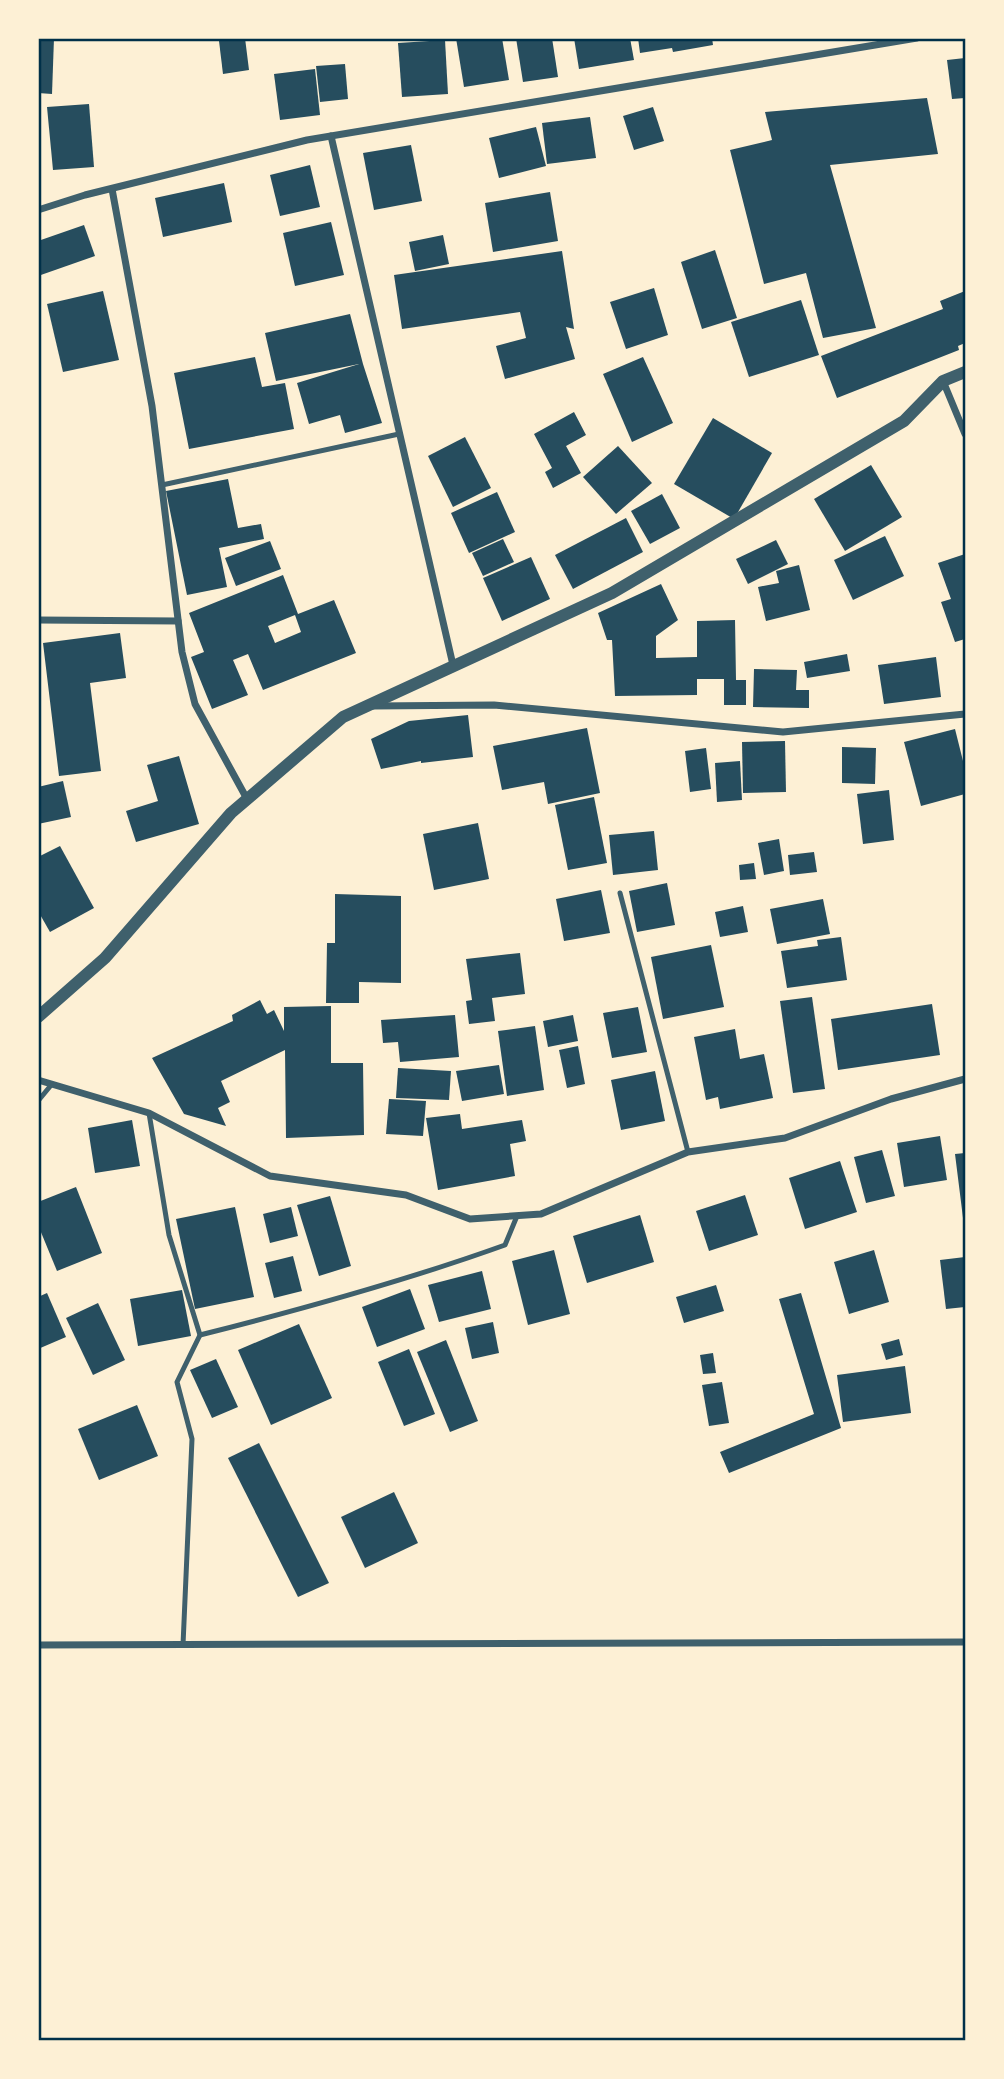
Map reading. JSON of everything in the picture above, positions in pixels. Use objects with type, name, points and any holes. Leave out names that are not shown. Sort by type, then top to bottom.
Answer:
[{"type":"street","points":[[38,209],[307,140],[917,38]]},
{"type":"street","points":[[331,136],[453,665]]},
{"type":"street","points":[[113,189],[152,407],[182,652],[195,704],[247,799]]},
{"type":"street","points":[[38,1017],[105,958],[231,813],[343,717],[612,593],[904,421],[943,381],[965,372]]},
{"type":"street","points":[[943,381],[965,435]]},
{"type":"street","points":[[38,620],[178,621]]},
{"type":"street","points":[[368,706],[494,705],[782,732],[965,714]]},
{"type":"street","points":[[38,1080],[149,1113],[270,1176],[405,1195],[470,1219],[541,1214],[688,1152],[785,1138],[891,1099],[965,1079]]},
{"type":"street","points":[[38,1645],[965,1642]]},
{"type":"lane","points":[[162,485],[399,434]]},
{"type":"lane","points":[[620,893],[688,1152]]},
{"type":"lane","points":[[38,1101],[52,1084]]},
{"type":"lane","points":[[149,1113],[169,1235],[200,1335],[177,1382],[192,1439],[183,1645]]},
{"type":"lane","points":[[200,1335],[337,1300],[505,1245],[517,1216]]},
{"type":"building","points":[[38,38],[54,38],[52,94],[38,93]]},
{"type":"building","points":[[245,38],[249,70],[223,74],[219,41]]},
{"type":"building","points":[[456,38],[502,38],[509,80],[464,87]]},
{"type":"building","points":[[516,38],[552,38],[558,77],[523,82]]},
{"type":"building","points":[[574,38],[630,38],[634,60],[579,69]]},
{"type":"building","points":[[638,38],[712,38],[713,45],[673,52],[672,48],[640,53]]},
{"type":"building","points":[[445,40],[448,94],[402,97],[398,43]]},
{"type":"building","points":[[965,58],[965,98],[952,99],[947,60]]},
{"type":"building","points":[[345,64],[348,99],[320,102],[316,66]]},
{"type":"building","points":[[315,69],[320,115],[280,120],[274,74]]},
{"type":"building","points":[[927,98],[938,154],[830,165],[876,328],[823,338],[806,273],[764,284],[730,150],[772,140],[765,112]]},
{"type":"building","points":[[89,104],[94,167],[53,170],[47,107]]},
{"type":"building","points":[[653,107],[664,141],[634,150],[623,116]]},
{"type":"building","points":[[590,117],[596,158],[547,164],[542,123]]},
{"type":"building","points":[[536,127],[546,166],[499,178],[489,138]]},
{"type":"building","points":[[411,145],[422,201],[374,210],[363,153]]},
{"type":"building","points":[[310,165],[320,207],[280,216],[270,175]]},
{"type":"building","points":[[224,183],[232,222],[163,237],[155,198]]},
{"type":"building","points":[[550,192],[558,241],[493,252],[485,203]]},
{"type":"building","points":[[331,222],[344,275],[295,286],[283,233]]},
{"type":"building","points":[[84,225],[95,256],[38,276],[38,241]]},
{"type":"building","points":[[443,235],[449,264],[415,271],[409,242]]},
{"type":"building","points":[[715,250],[737,318],[702,329],[681,262]]},
{"type":"building","points":[[562,251],[574,329],[566,327],[575,359],[505,379],[496,346],[526,338],[520,312],[402,329],[394,275]]},
{"type":"building","points":[[654,288],[668,335],[626,349],[610,302]]},
{"type":"building","points":[[103,291],[119,360],[63,372],[47,304]]},
{"type":"building","points":[[965,291],[965,343],[958,346],[959,350],[837,398],[821,356],[943,309],[940,301]]},
{"type":"building","points":[[801,300],[819,355],[749,377],[731,322]]},
{"type":"building","points":[[350,314],[382,423],[345,433],[340,415],[309,424],[297,383],[359,364],[276,381],[265,333]]},
{"type":"building","points":[[255,357],[262,387],[285,383],[294,429],[189,449],[174,373]]},
{"type":"building","points":[[643,357],[673,423],[632,442],[603,374]]},
{"type":"building","points":[[574,412],[586,435],[566,446],[581,473],[553,488],[545,472],[552,468],[534,434]]},
{"type":"building","points":[[713,418],[772,453],[734,519],[674,484]]},
{"type":"building","points":[[465,437],[491,488],[453,507],[428,456]]},
{"type":"building","points":[[618,446],[652,483],[616,514],[583,477]]},
{"type":"building","points":[[871,465],[902,517],[845,551],[814,499]]},
{"type":"building","points":[[228,479],[238,528],[261,524],[264,539],[219,548],[227,587],[187,595],[166,491]]},
{"type":"building","points":[[497,492],[515,532],[469,553],[451,513]]},
{"type":"building","points":[[662,494],[680,528],[650,544],[631,511]]},
{"type":"building","points":[[626,518],[643,552],[573,589],[555,555]]},
{"type":"building","points":[[885,536],[904,576],[853,600],[834,560]]},
{"type":"building","points":[[503,539],[514,562],[483,576],[472,553]]},
{"type":"building","points":[[776,540],[788,564],[748,584],[736,559]]},
{"type":"building","points":[[270,541],[281,569],[236,586],[225,558]]},
{"type":"building","points":[[965,554],[965,639],[955,642],[941,602],[951,599],[938,563]]},
{"type":"building","points":[[531,557],[550,599],[502,621],[483,578]]},
{"type":"building","points":[[799,565],[810,610],[766,621],[758,587],[779,583],[776,571]]},
{"type":"building","points":[[283,575],[298,614],[334,600],[356,653],[263,690],[248,654],[233,660],[248,695],[212,709],[191,657],[204,652],[189,613]],"holes":[[[295,615],[301,632],[275,643],[268,626]]]},
{"type":"building","points":[[661,584],[678,620],[656,636],[656,658],[697,657],[697,621],[735,620],[736,680],[746,680],[746,705],[724,705],[724,679],[697,679],[697,695],[615,696],[612,640],[607,640],[598,613]]},
{"type":"building","points":[[120,633],[126,678],[90,683],[101,771],[59,776],[43,643]]},
{"type":"building","points":[[847,654],[850,671],[807,678],[804,662]]},
{"type":"building","points":[[936,657],[941,697],[884,704],[878,665]]},
{"type":"building","points":[[754,669],[797,670],[796,690],[809,690],[809,708],[753,707]]},
{"type":"building","points":[[468,715],[473,757],[421,761],[381,769],[371,739],[409,721]]},
{"type":"building","points":[[587,728],[600,793],[548,804],[544,782],[502,790],[493,746]]},
{"type":"building","points":[[955,729],[965,769],[965,794],[921,806],[904,742]]},
{"type":"building","points":[[785,741],[786,792],[743,793],[742,742]]},
{"type":"building","points":[[842,747],[876,748],[875,784],[842,783]]},
{"type":"building","points":[[706,748],[711,789],[690,792],[685,751]]},
{"type":"building","points":[[179,756],[199,824],[136,842],[126,811],[158,801],[147,765]]},
{"type":"building","points":[[740,761],[742,800],[717,802],[715,763]]},
{"type":"building","points":[[63,781],[71,817],[38,824],[38,787]]},
{"type":"building","points":[[889,790],[894,840],[863,844],[857,794]]},
{"type":"building","points":[[594,797],[607,863],[568,870],[555,805]]},
{"type":"building","points":[[478,823],[489,879],[434,890],[423,834]]},
{"type":"building","points":[[654,831],[658,870],[613,875],[609,835]]},
{"type":"building","points":[[779,839],[784,871],[764,875],[758,843]]},
{"type":"building","points":[[60,846],[94,908],[50,932],[38,911],[38,857]]},
{"type":"building","points":[[814,852],[817,872],[790,875],[788,855]]},
{"type":"building","points":[[754,863],[756,879],[740,880],[739,865]]},
{"type":"building","points":[[667,883],[675,925],[637,932],[629,891]]},
{"type":"building","points":[[601,890],[610,933],[564,941],[556,899]]},
{"type":"building","points":[[335,894],[401,896],[401,983],[359,982],[359,1003],[326,1003],[327,943],[335,943]]},
{"type":"building","points":[[823,899],[830,934],[777,944],[770,909]]},
{"type":"building","points":[[743,906],[748,932],[720,937],[715,912]]},
{"type":"building","points":[[841,937],[847,980],[787,988],[781,951],[818,946],[817,940]]},
{"type":"building","points":[[711,945],[724,1007],[663,1019],[651,957]]},
{"type":"building","points":[[520,953],[525,994],[492,998],[495,1021],[469,1024],[466,1001],[472,1000],[466,959]]},
{"type":"building","points":[[812,997],[825,1089],[793,1093],[780,1001]]},
{"type":"building","points":[[260,1000],[267,1014],[274,1010],[284,1031],[284,1007],[331,1006],[331,1063],[363,1063],[364,1135],[286,1138],[285,1050],[221,1081],[230,1102],[218,1108],[226,1126],[184,1114],[152,1058],[233,1021],[232,1015]]},
{"type":"building","points":[[932,1004],[940,1055],[838,1070],[831,1019]]},
{"type":"building","points":[[638,1007],[647,1052],[612,1058],[603,1013]]},
{"type":"building","points":[[455,1015],[459,1057],[400,1062],[398,1042],[383,1043],[381,1020]]},
{"type":"building","points":[[573,1015],[578,1041],[548,1047],[543,1021]]},
{"type":"building","points":[[535,1026],[544,1090],[507,1096],[498,1031]]},
{"type":"building","points":[[735,1029],[740,1059],[764,1054],[773,1098],[720,1109],[718,1097],[706,1100],[694,1037]]},
{"type":"building","points":[[578,1046],[585,1084],[567,1088],[559,1050]]},
{"type":"building","points":[[499,1065],[504,1094],[462,1101],[456,1071]]},
{"type":"building","points":[[398,1068],[451,1071],[449,1100],[396,1098]]},
{"type":"building","points":[[655,1071],[665,1121],[621,1130],[611,1080]]},
{"type":"building","points":[[389,1099],[426,1101],[423,1136],[386,1134]]},
{"type":"building","points":[[460,1114],[462,1129],[522,1120],[526,1141],[510,1144],[515,1176],[438,1190],[426,1118]]},
{"type":"building","points":[[132,1120],[140,1166],[95,1173],[88,1128]]},
{"type":"building","points":[[940,1136],[947,1180],[904,1187],[897,1143]]},
{"type":"building","points":[[882,1150],[895,1196],[866,1203],[854,1157]]},
{"type":"building","points":[[965,1153],[965,1226],[964,1226],[955,1154]]},
{"type":"building","points":[[840,1161],[857,1212],[805,1229],[789,1178]]},
{"type":"building","points":[[76,1187],[102,1253],[57,1271],[38,1225],[38,1202]]},
{"type":"building","points":[[745,1195],[758,1235],[709,1251],[696,1211]]},
{"type":"building","points":[[330,1196],[351,1266],[319,1276],[297,1205]]},
{"type":"building","points":[[235,1207],[254,1297],[195,1309],[176,1219]]},
{"type":"building","points":[[291,1207],[298,1236],[270,1243],[263,1214]]},
{"type":"building","points":[[640,1215],[654,1262],[587,1283],[573,1236]]},
{"type":"building","points":[[554,1250],[570,1314],[528,1325],[512,1261]]},
{"type":"building","points":[[874,1250],[889,1302],[849,1314],[834,1262]]},
{"type":"building","points":[[293,1256],[302,1291],[274,1298],[265,1263]]},
{"type":"building","points":[[965,1257],[965,1307],[946,1309],[940,1260]]},
{"type":"building","points":[[482,1271],[491,1309],[439,1322],[428,1285]]},
{"type":"building","points":[[716,1285],[724,1311],[684,1323],[676,1297]]},
{"type":"building","points":[[410,1289],[425,1329],[377,1347],[362,1307]]},
{"type":"building","points":[[182,1290],[191,1336],[138,1346],[130,1299]]},
{"type":"building","points":[[47,1293],[66,1337],[38,1349],[38,1297]]},
{"type":"building","points":[[801,1293],[841,1428],[729,1473],[720,1452],[814,1414],[779,1299]]},
{"type":"building","points":[[98,1303],[125,1360],[93,1375],[66,1318]]},
{"type":"building","points":[[493,1322],[499,1353],[472,1359],[465,1328]]},
{"type":"building","points":[[299,1324],[332,1398],[271,1425],[238,1350]]},
{"type":"building","points":[[899,1339],[903,1355],[886,1360],[881,1344]]},
{"type":"building","points":[[446,1340],[478,1421],[450,1432],[417,1352]]},
{"type":"building","points":[[409,1349],[435,1414],[404,1426],[378,1362]]},
{"type":"building","points":[[713,1353],[716,1373],[703,1374],[700,1355]]},
{"type":"building","points":[[216,1359],[238,1407],[212,1418],[190,1370]]},
{"type":"building","points":[[905,1366],[911,1413],[843,1422],[837,1375]]},
{"type":"building","points":[[722,1382],[729,1423],[709,1426],[702,1385]]},
{"type":"building","points":[[137,1405],[158,1456],[99,1480],[78,1429]]},
{"type":"building","points":[[259,1443],[329,1583],[298,1597],[228,1458]]},
{"type":"building","points":[[394,1492],[418,1543],[365,1568],[341,1517]]}]
